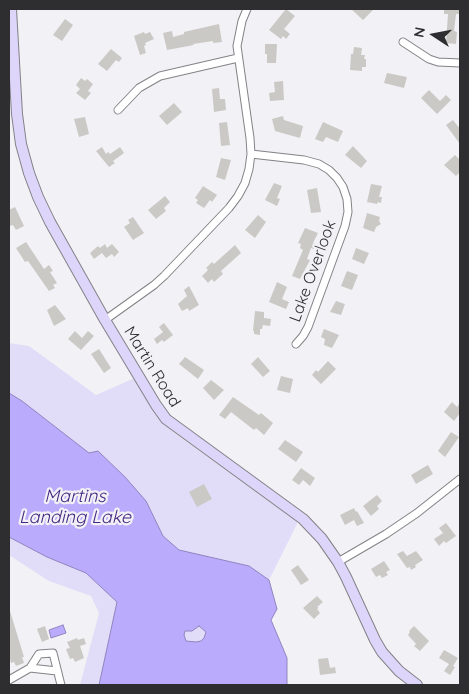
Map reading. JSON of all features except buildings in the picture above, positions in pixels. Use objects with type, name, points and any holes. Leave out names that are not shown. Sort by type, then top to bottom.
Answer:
[{"type":"street","name":"Martin Road","points":[[11,9],[17,114],[21,144],[29,172],[50,222],[105,320],[156,405],[166,418],[303,519],[322,539],[338,562],[382,652],[399,672],[418,685]]},
{"type":"street","points":[[105,320],[154,285],[228,208],[238,196],[245,183],[251,154],[238,58],[238,34],[247,9]]},
{"type":"street","points":[[403,42],[421,56],[429,59],[438,62],[460,63]]},
{"type":"street","points":[[118,110],[139,88],[160,76],[238,58]]},
{"type":"street","name":"Lake Overlook","points":[[251,154],[304,160],[319,164],[337,178],[347,199],[348,212],[342,235],[308,327],[296,344]]},
{"type":"street","points":[[338,562],[394,529],[460,480]]},
{"type":"street","points":[[9,678],[30,668],[39,654],[53,653],[61,685]]},
{"type":"street","points":[[30,668],[57,671]]},
{"type":"shaded area","points":[[9,343],[29,346],[96,395],[137,377],[149,403],[173,432],[298,522],[269,580],[277,609],[271,620],[287,658],[287,685],[80,685],[99,613],[91,596],[49,581],[9,555]]},
{"type":"water","name":"Martins Landing Lake","points":[[9,393],[89,453],[98,451],[146,501],[163,536],[179,550],[249,566],[269,580],[277,609],[271,620],[287,658],[287,685],[99,685],[117,602],[86,573],[47,557],[9,537]],"holes":[[[199,626],[206,632],[204,638],[196,642],[186,641],[184,635],[185,631],[192,631]]]},
{"type":"water","points":[[63,625],[66,633],[51,638],[49,630]]}]
